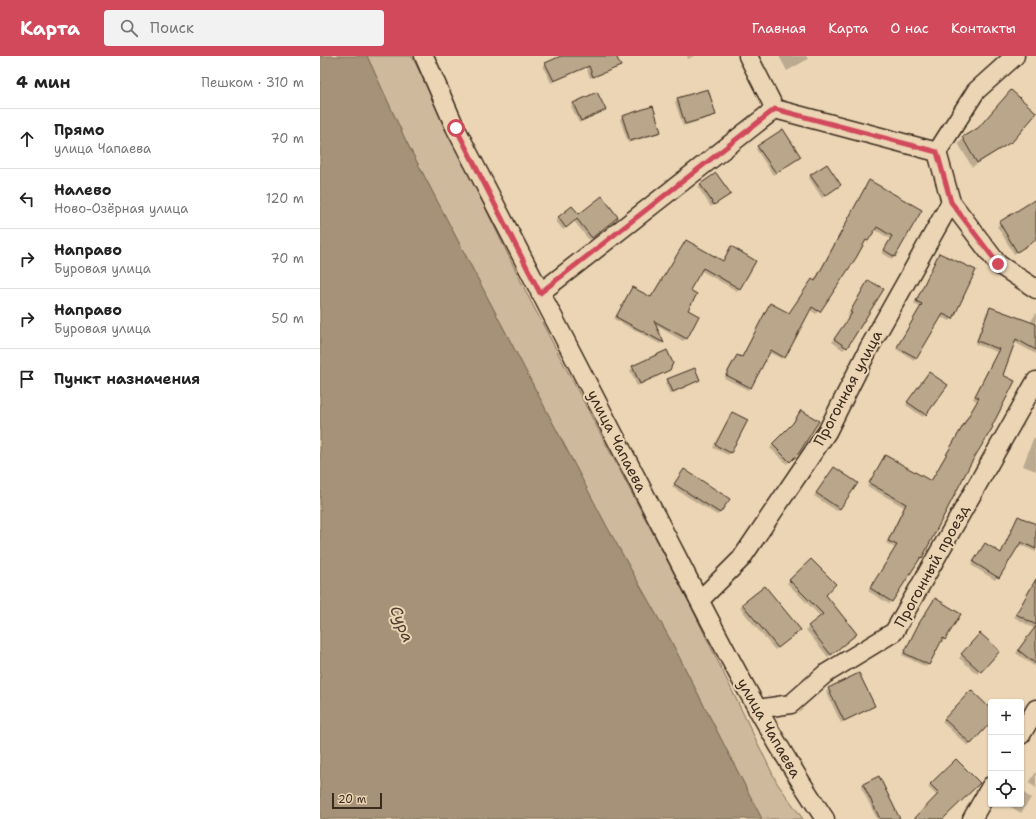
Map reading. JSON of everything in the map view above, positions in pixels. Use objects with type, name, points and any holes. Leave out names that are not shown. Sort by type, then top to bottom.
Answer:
[{"type":"street","name":"улица Чапаева","points":[[424,56],[456,128],[540,293],[757,709],[795,774],[825,819]]},
{"type":"street","points":[[748,56],[775,109],[937,152]]},
{"type":"street","points":[[1015,56],[976,91],[937,152],[951,202],[998,264],[1036,289]]},
{"type":"street","points":[[540,293],[775,109]]},
{"type":"street","name":"Прогонная улица","points":[[700,600],[740,559],[827,432],[869,348],[951,202]]},
{"type":"street","name":"Прогонный проезд","points":[[757,709],[791,704],[825,674],[894,632],[1036,381]]},
{"type":"street","points":[[1024,730],[1036,709]]},
{"type":"street","points":[[972,819],[988,791]]},
{"type":"shaded area","points":[[367,56],[412,56],[528,296],[688,600],[777,783],[803,819],[762,819],[670,639],[606,525],[406,141]]},
{"type":"water","name":"Сура","points":[[320,56],[367,56],[406,141],[606,525],[670,639],[762,819],[320,819]]},
{"type":"building","points":[[561,56],[616,56],[621,66],[593,77],[589,66],[554,81],[545,63]]},
{"type":"building","points":[[708,89],[716,115],[685,124],[677,98]]},
{"type":"building","points":[[1011,90],[1036,112],[1036,114],[1013,141],[977,163],[962,137],[978,128]]},
{"type":"building","points":[[597,92],[606,110],[581,121],[573,103]]},
{"type":"building","points":[[653,106],[661,132],[630,141],[622,116]]},
{"type":"building","points":[[783,129],[801,157],[776,173],[757,146]]},
{"type":"building","points":[[827,164],[841,185],[825,196],[810,175]]},
{"type":"building","points":[[716,173],[731,194],[714,205],[700,184]]},
{"type":"building","points":[[869,180],[922,210],[895,257],[884,250],[892,236],[877,227],[868,241],[866,240],[856,258],[820,312],[812,307],[785,358],[771,350],[751,388],[726,375],[737,355],[742,357],[770,303],[789,313],[812,279],[815,281]]},
{"type":"building","points":[[602,196],[618,217],[592,238],[577,219],[566,228],[558,217],[572,206],[579,214]]},
{"type":"building","points":[[1036,199],[1036,240],[1017,252],[999,222]]},
{"type":"building","points":[[686,240],[723,261],[731,246],[756,261],[740,289],[703,268],[690,290],[697,294],[688,310],[699,316],[687,339],[654,321],[664,343],[616,317],[632,287],[651,297]]},
{"type":"building","points":[[939,253],[976,270],[953,319],[943,314],[917,358],[897,347],[922,304],[916,301]]},
{"type":"building","points":[[868,280],[884,289],[847,348],[834,339],[852,313],[850,312]]},
{"type":"building","points":[[990,307],[1036,324],[1036,350],[1016,339],[1003,375],[1015,381],[992,426],[993,427],[971,463],[922,558],[921,557],[892,602],[870,588],[897,545],[888,541],[906,504],[869,483],[885,455],[931,481],[979,398],[975,396],[999,349],[977,341]]},
{"type":"building","points":[[667,350],[673,363],[670,370],[640,384],[632,366]]},
{"type":"building","points":[[695,368],[700,380],[673,392],[667,379]]},
{"type":"building","points":[[929,372],[948,385],[926,415],[907,402]]},
{"type":"building","points":[[801,410],[819,421],[799,453],[790,462],[772,444],[793,423]]},
{"type":"building","points":[[732,412],[748,420],[731,453],[715,445]]},
{"type":"building","points":[[834,467],[858,483],[840,509],[816,493]]},
{"type":"building","points":[[684,469],[730,499],[720,513],[674,484]]},
{"type":"building","points":[[1018,516],[1036,524],[1036,549],[1021,542],[999,578],[973,562],[985,543],[1001,553]]},
{"type":"building","points":[[811,559],[836,584],[826,595],[857,634],[831,655],[808,626],[823,614],[789,580]]},
{"type":"building","points":[[1036,579],[1036,625],[1016,614]]},
{"type":"building","points":[[765,586],[801,630],[778,648],[742,604]]},
{"type":"building","points":[[935,598],[961,614],[945,640],[943,638],[929,665],[904,653],[918,625]]},
{"type":"building","points":[[1036,626],[1036,664],[1018,650]]},
{"type":"building","points":[[980,633],[1000,651],[981,672],[961,654]]},
{"type":"building","points":[[859,673],[875,706],[844,721],[828,688]]},
{"type":"building","points":[[971,690],[988,706],[988,725],[971,744],[944,719]]},
{"type":"building","points":[[956,759],[980,783],[943,819],[914,819],[939,793],[930,784]]},
{"type":"building","points":[[879,776],[900,819],[880,819],[863,784]]},
{"type":"route","points":[[456,128],[540,293],[775,109],[937,152],[951,202],[998,264]]}]
